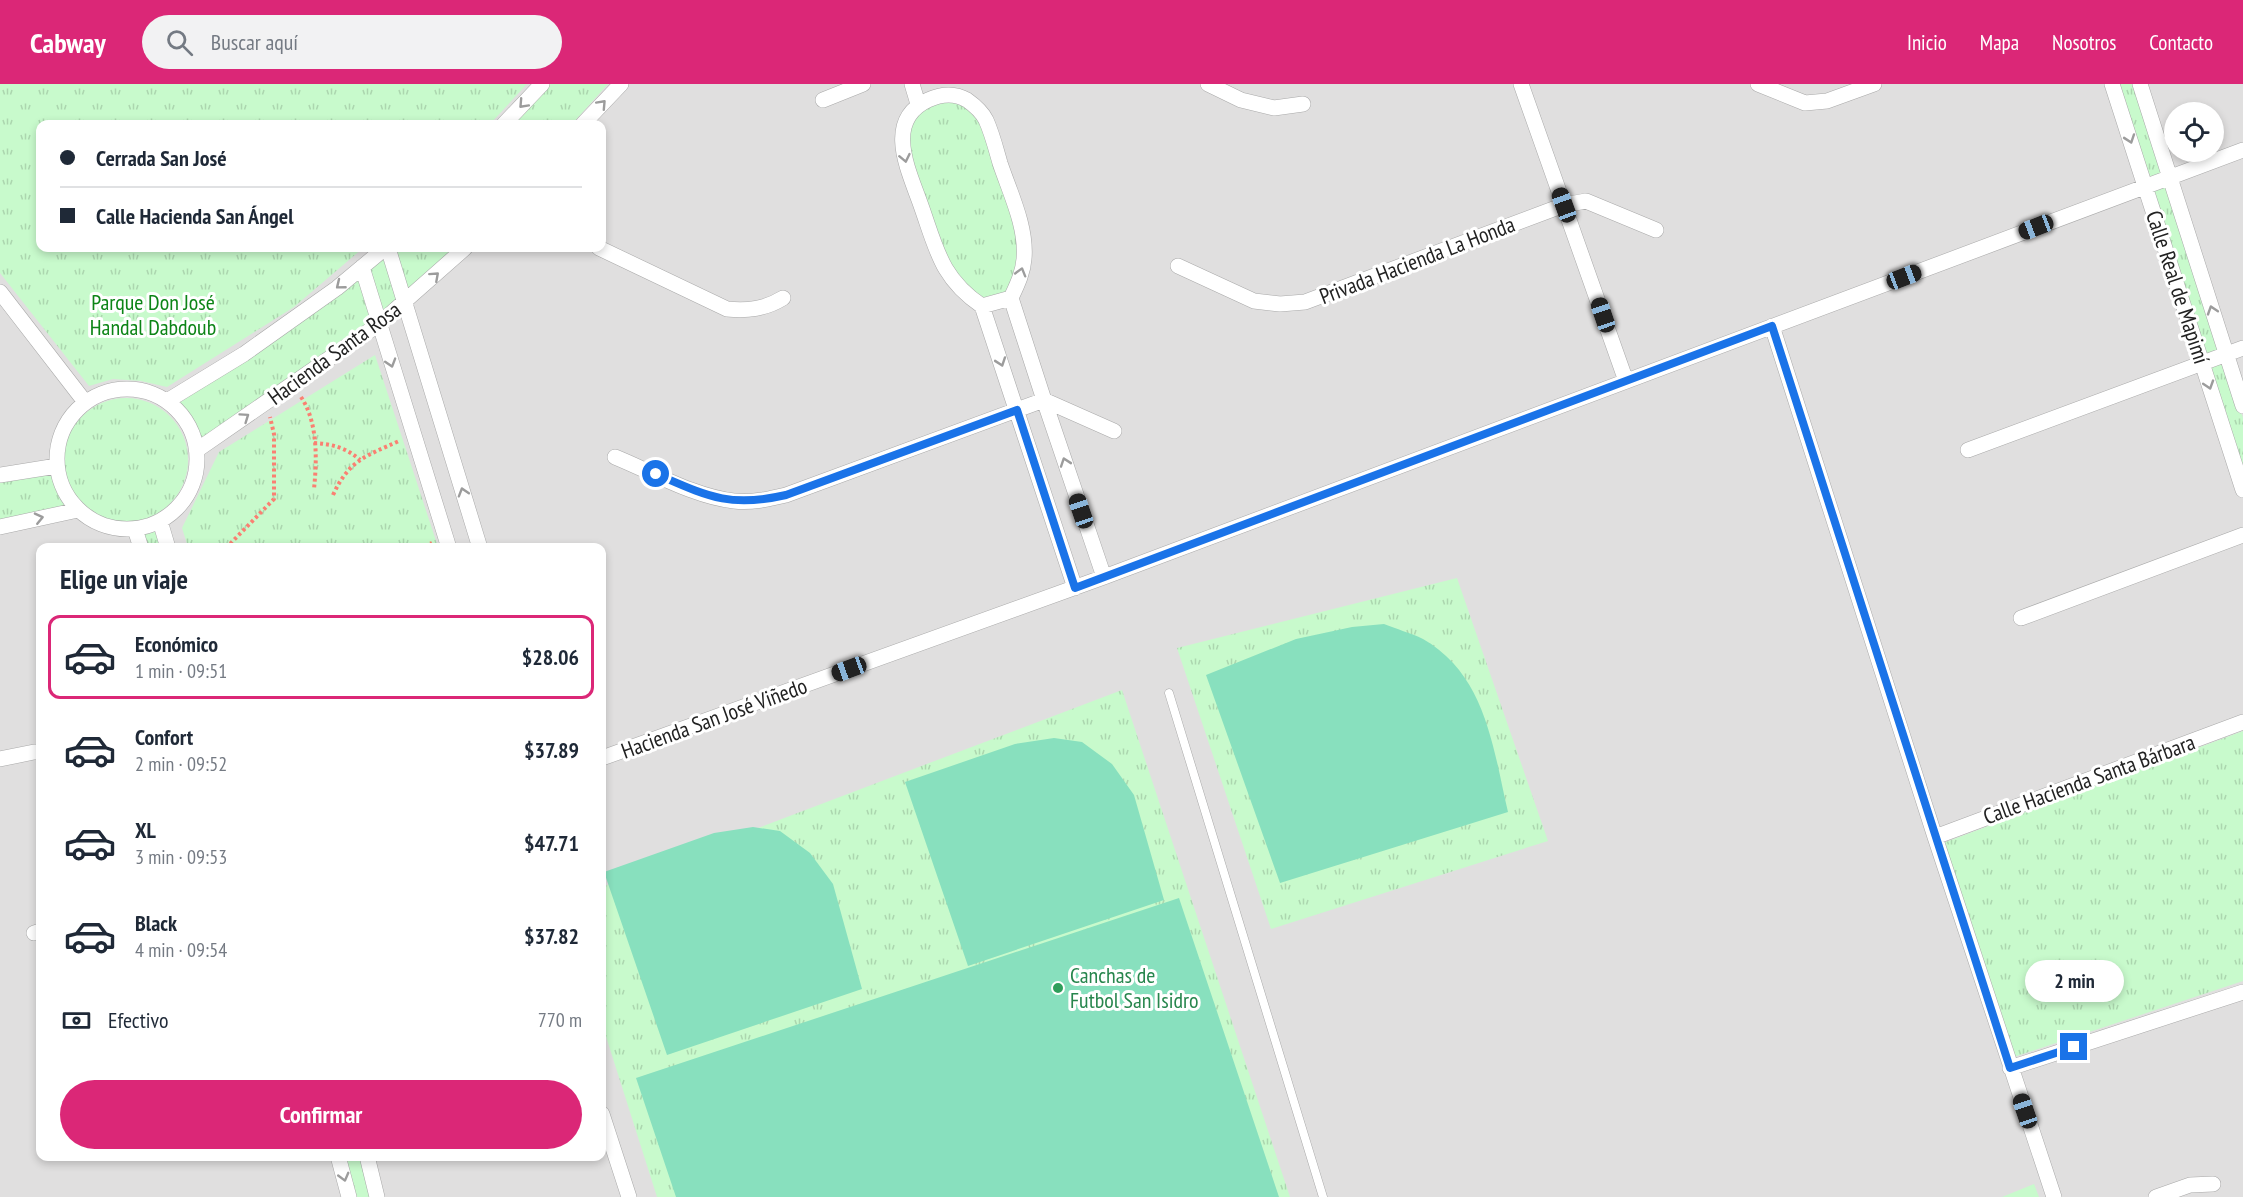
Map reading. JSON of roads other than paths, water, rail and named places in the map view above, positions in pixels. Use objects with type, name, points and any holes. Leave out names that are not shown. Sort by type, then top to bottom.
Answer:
[{"type":"street","points":[[508,120],[542,84]]},
{"type":"street","points":[[587,120],[621,84]]},
{"type":"street","points":[[823,100],[863,84]]},
{"type":"street","points":[[912,84],[918,104]]},
{"type":"street","points":[[1208,84],[1241,100],[1274,108],[1303,104]]},
{"type":"street","points":[[1521,84],[1626,381]]},
{"type":"street","points":[[1758,84],[1805,103],[1827,101],[1874,84]]},
{"type":"street","name":"Calle Real de Mapimí","points":[[2112,84],[2243,490]]},
{"type":"street","points":[[2140,84],[2243,406]]},
{"type":"street","points":[[1075,588],[982,306],[966,296],[945,271],[903,156],[902,134],[909,115],[918,104],[946,89],[968,101],[986,119],[1020,222],[1024,259],[1022,275],[1011,298],[1104,577]]},
{"type":"street","name":"Hacienda San José Viñedo","points":[[606,757],[1075,588],[2243,150]]},
{"type":"street","name":"Privada Hacienda La Honda","points":[[1178,266],[1254,301],[1280,304],[1305,302],[1564,205],[1586,201],[1656,230]]},
{"type":"street","points":[[606,251],[727,309],[744,311],[760,308],[783,298]]},
{"type":"street","points":[[167,401],[244,354],[337,288],[382,252]]},
{"type":"street","points":[[388,252],[478,543]]},
{"type":"street","name":"Hacienda Santa Rosa","points":[[197,450],[379,324],[461,252]]},
{"type":"street","points":[[362,267],[447,543]]},
{"type":"street","points":[[0,292],[85,402]]},
{"type":"street","points":[[982,306],[1011,298]]},
{"type":"street","points":[[1772,326],[1935,837],[2054,1197]]},
{"type":"street","points":[[1968,450],[2243,348]]},
{"type":"street","points":[[135,389],[152,393],[167,401],[187,423],[194,436],[197,450],[197,467],[189,491],[174,512],[160,521],[135,529],[120,529],[91,519],[78,510],[60,482],[57,466],[57,448],[63,430],[72,415],[85,402],[109,392],[135,389]]},
{"type":"street","points":[[615,457],[714,497],[735,501],[759,501],[786,495],[1044,400],[1114,431]]},
{"type":"street","points":[[0,475],[57,466]]},
{"type":"street","points":[[0,527],[78,510]]},
{"type":"street","points":[[160,521],[167,543]]},
{"type":"street","points":[[135,529],[139,543]]},
{"type":"street","points":[[2021,618],[2243,535]]},
{"type":"street","name":"Calle Hacienda Santa Bárbara","points":[[1935,837],[2243,722]]},
{"type":"street","points":[[0,759],[36,752]]},
{"type":"street","points":[[2010,1068],[2243,992]]},
{"type":"street","points":[[606,1127],[628,1197]]},
{"type":"street","points":[[339,1161],[349,1197]]},
{"type":"street","points":[[368,1161],[377,1197]]},
{"type":"street","points":[[2156,1197],[2190,1185],[2213,1184]]},
{"type":"lane","points":[[1169,693],[1323,1197]]},
{"type":"place","name":"Canchas de Futbol San Isidro","points":[[1058,988]]},
{"type":"park label","name":"Parque Don José Handal Dabdoub","points":[[153,314]]}]
